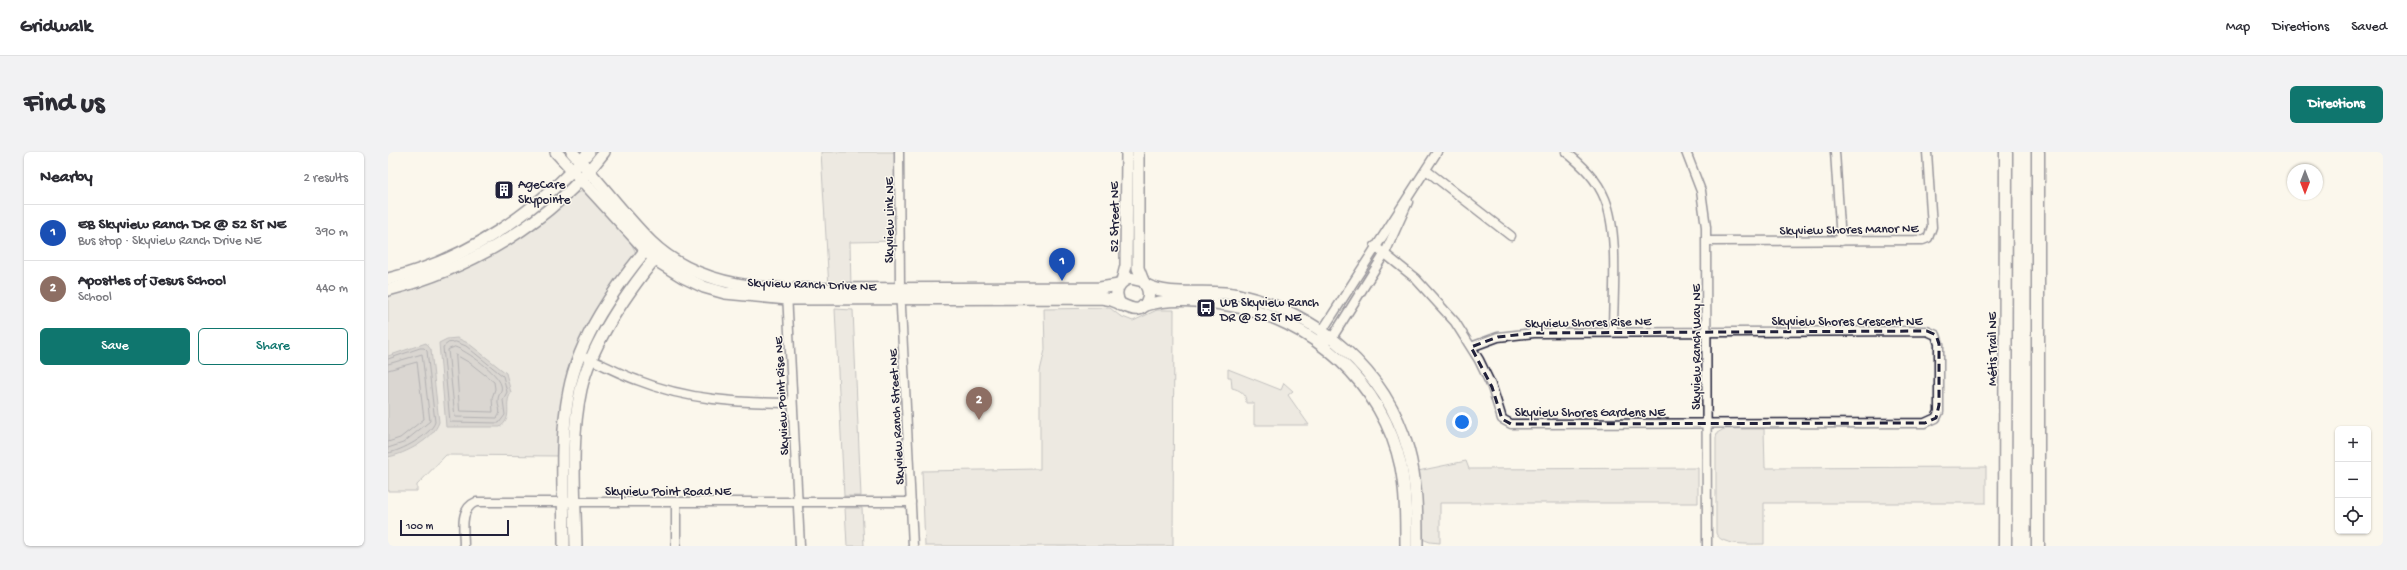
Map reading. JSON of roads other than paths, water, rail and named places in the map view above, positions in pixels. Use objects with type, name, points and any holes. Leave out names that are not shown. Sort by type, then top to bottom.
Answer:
[{"type":"main road","points":[[2000,152],[2005,290]]},
{"type":"main road","name":"Métis Trail NE","points":[[2005,546],[2006,152]]},
{"type":"main road","points":[[2038,152],[2038,546]]},
{"type":"street","name":"Skyview Ranch Drive NE","points":[[556,152],[572,171],[648,246],[704,287],[747,296],[900,288],[1100,288],[1120,283]]},
{"type":"street","name":"Skyview Ranch Drive NE","points":[[572,152],[648,246]]},
{"type":"street","points":[[388,290],[395,281],[447,260],[504,228],[542,200],[581,162],[589,152]]},
{"type":"street","points":[[395,281],[452,270],[512,237],[549,209],[580,179],[604,152]]},
{"type":"street","name":"Skyview Link NE","points":[[899,152],[900,288]]},
{"type":"street","name":"52 Street NE","points":[[1120,283],[1126,266],[1127,152]]},
{"type":"street","name":"52 Street NE","points":[[1138,152],[1138,268],[1144,283]]},
{"type":"street","points":[[1320,343],[1322,331],[1376,246],[1409,198],[1437,152]]},
{"type":"street","points":[[1566,152],[1581,164],[1595,180],[1605,198],[1611,219],[1613,332]]},
{"type":"street","name":"Skyview Ranch Way NE","points":[[1686,152],[1701,191],[1707,241],[1707,546]]},
{"type":"street","points":[[1835,152],[1841,241]]},
{"type":"street","name":"Skyview Shores Manor NE","points":[[1707,241],[1915,241],[1928,238],[1932,227],[1927,152]]},
{"type":"street","points":[[1426,170],[1511,236]]},
{"type":"street","points":[[1320,343],[1332,338],[1385,253],[1403,215],[1409,198]]},
{"type":"street","points":[[576,546],[570,502],[566,412],[572,380],[580,356],[600,317],[648,246]]},
{"type":"street","name":"Skyview Shores Gardens NE","points":[[1376,246],[1430,292],[1455,322],[1471,347],[1492,387],[1502,419],[1511,424],[1707,423]]},
{"type":"street","points":[[564,546],[570,502],[578,408],[585,376],[598,344],[619,310],[658,254]]},
{"type":"street","points":[[1406,546],[1405,493],[1401,467],[1390,432],[1362,384],[1338,358],[1320,343],[1268,316],[1234,306],[1163,301],[1143,306],[1135,310],[1121,305],[1117,296],[1120,283],[1130,278],[1159,290],[1220,292],[1255,299],[1291,313],[1332,338],[1364,369],[1384,396],[1399,425],[1408,450],[1416,492],[1417,546]]},
{"type":"street","points":[[1143,306],[1148,298],[1144,283]]},
{"type":"street","name":"Skyview Ranch Street NE","points":[[900,288],[913,546]]},
{"type":"street","name":"Skyview Ranch Drive NE","points":[[787,294],[901,299],[1101,298],[1121,305]]},
{"type":"street","name":"Skyview Point Rise NE","points":[[787,294],[800,546]]},
{"type":"street","name":"Skyview Shores Crescent NE","points":[[1707,332],[1927,331],[1936,335],[1939,344],[1939,412],[1932,421],[1707,423]]},
{"type":"street","name":"Skyview Shores Rise NE","points":[[1471,347],[1498,337],[1515,334],[1707,332]]},
{"type":"street","points":[[580,356],[637,380],[702,398],[730,402],[792,403]]},
{"type":"street","name":"Skyview Point Road NE","points":[[464,546],[465,510],[469,504],[476,502],[911,502]]},
{"type":"street","points":[[676,502],[676,546]]},
{"type":"water","points":[[457,338],[468,343],[506,373],[511,393],[508,402],[508,415],[500,427],[446,427],[439,343],[447,339]]},
{"type":"water","points":[[426,343],[431,350],[439,422],[431,434],[418,445],[402,453],[388,457],[388,356]]},
{"type":"place","name":"AgeCare Skypointe","points":[[504,190]]},
{"type":"place","name":"EB Skyview Ranch DR @ 52 ST NE","points":[[1062,281]]},
{"type":"place","name":"WB Skyview Ranch DR @ 52 ST NE","points":[[1206,308]]},
{"type":"place","name":"Apostles of Jesus School","points":[[979,420]]}]
